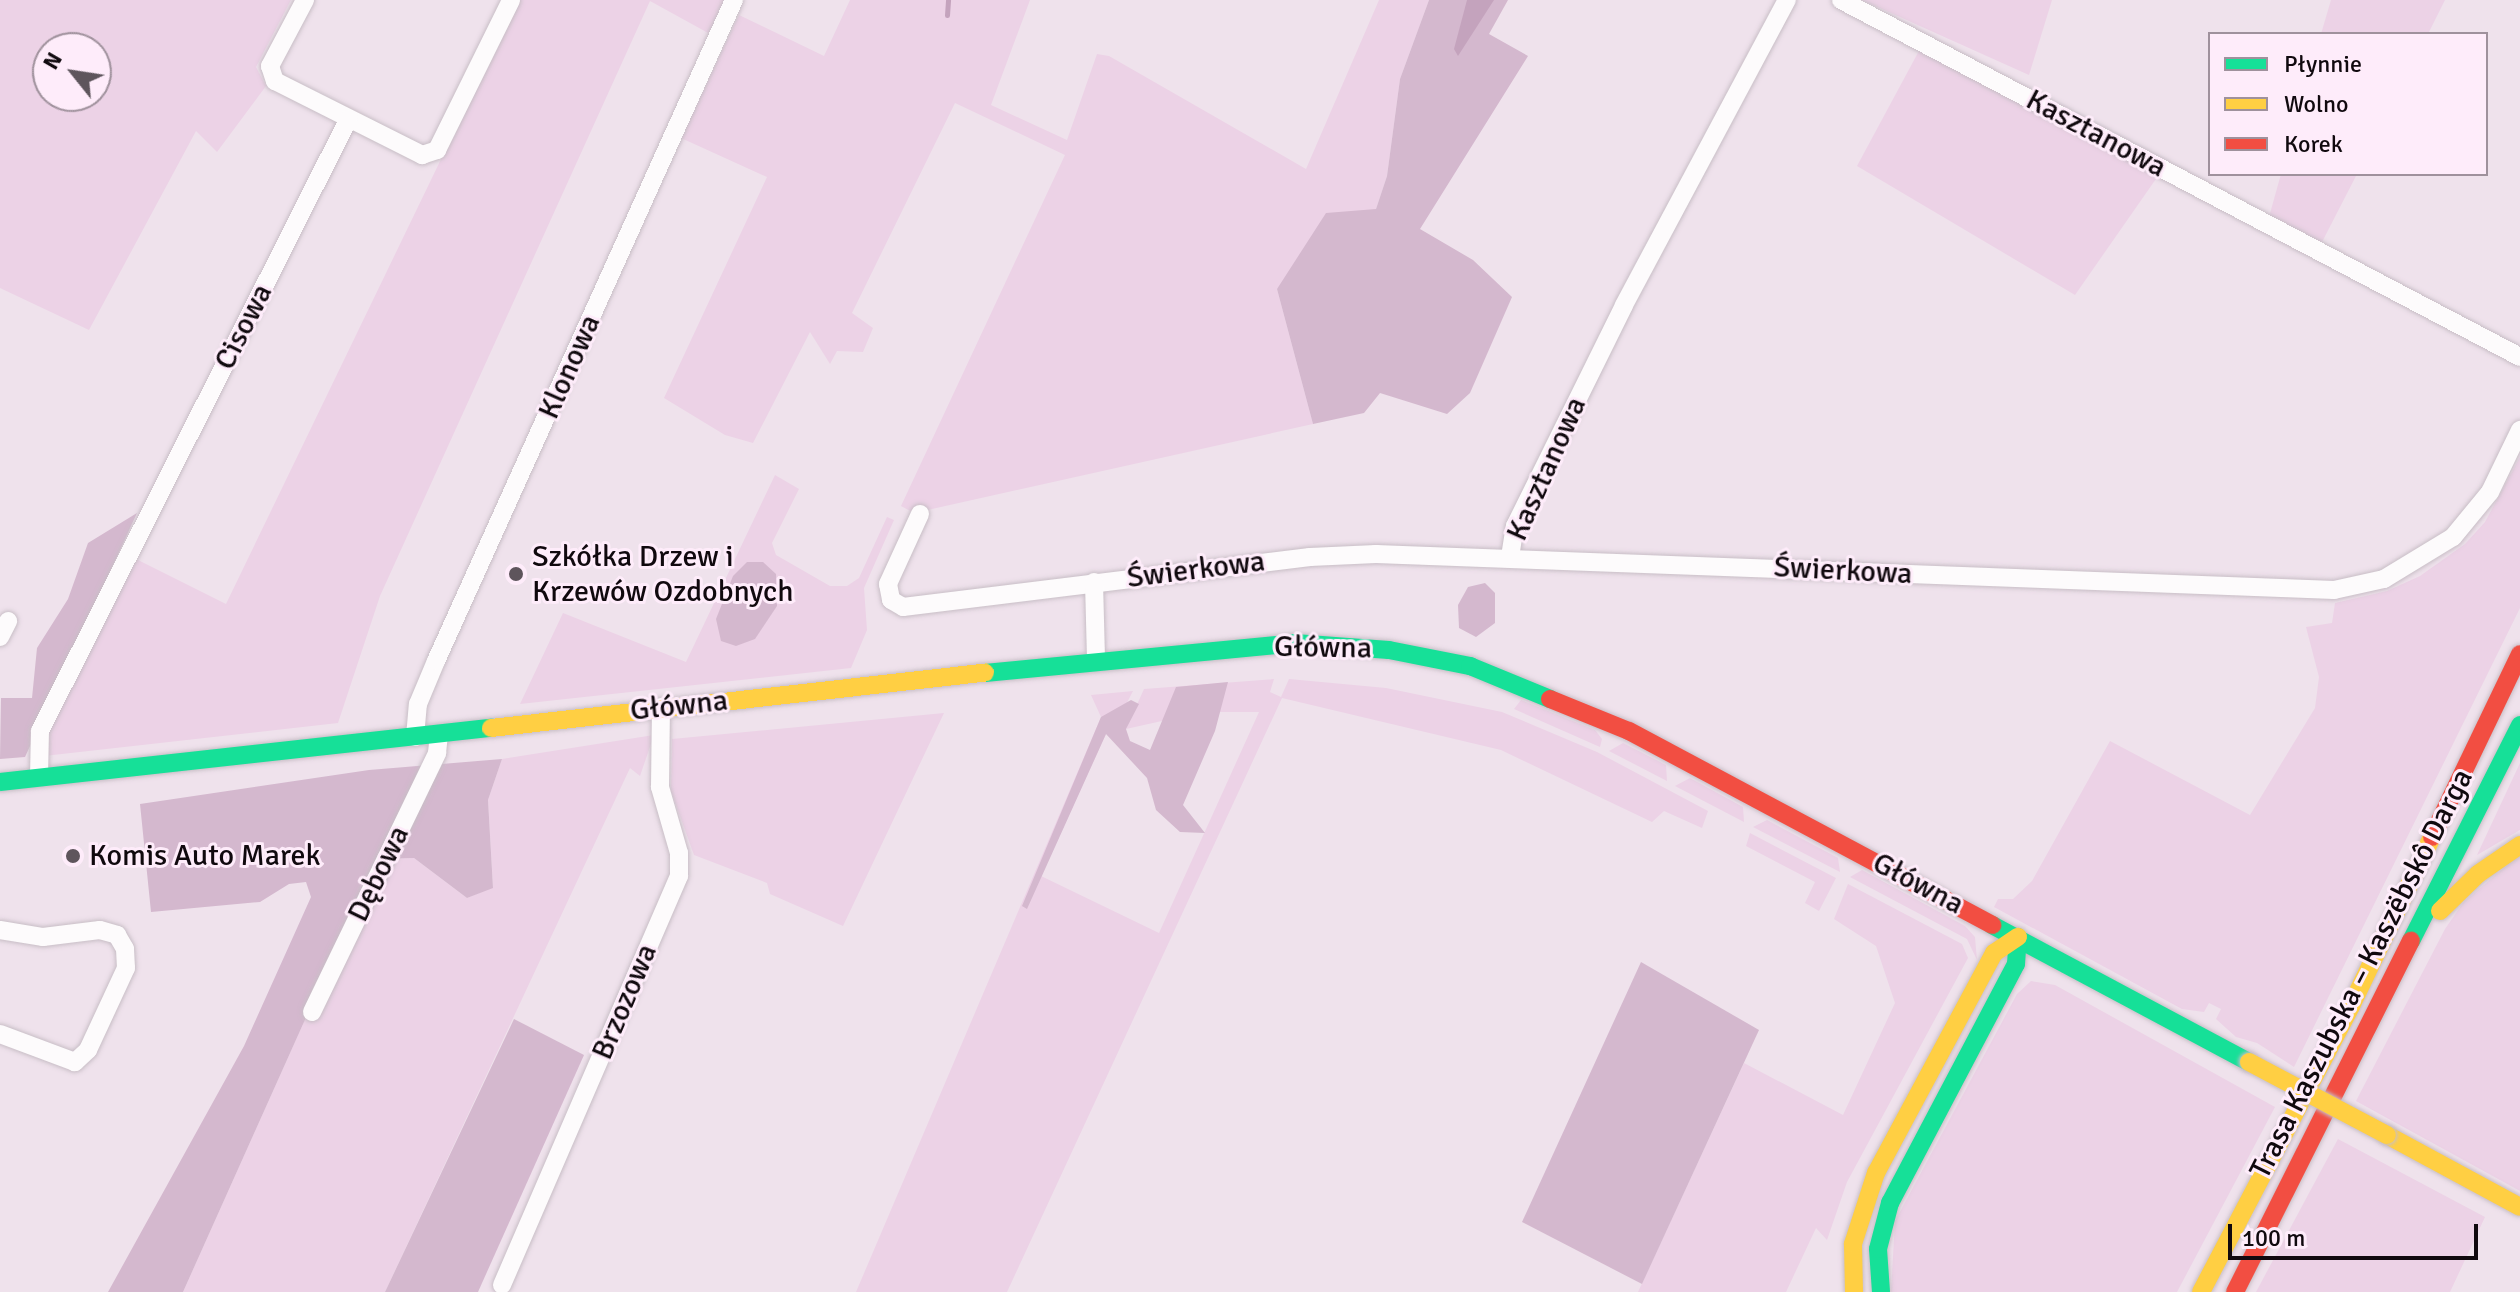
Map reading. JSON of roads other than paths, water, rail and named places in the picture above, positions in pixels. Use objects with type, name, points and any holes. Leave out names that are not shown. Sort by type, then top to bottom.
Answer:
[{"type":"main road","name":"Główna","points":[[0,782],[1096,661],[1295,643],[1389,650],[1470,666],[1629,731],[2520,1207]]},
{"type":"main road","name":"Trasa Kaszubska – Kaszëbskô Darga","points":[[2201,1292],[2351,1006],[2520,654]]},
{"type":"main road","name":"Trasa Kaszubska – Kaszëbskô Darga","points":[[2235,1292],[2420,931],[2520,725]]},
{"type":"main road","points":[[2420,931],[2478,874],[2520,845]]},
{"type":"main road","points":[[1854,1292],[1853,1244],[1876,1173],[1994,953],[2018,937]]},
{"type":"main road","points":[[1881,1292],[1878,1249],[1890,1203],[2016,964],[2018,937]]},
{"type":"street","points":[[305,0],[270,74],[422,155],[437,150],[511,0]]},
{"type":"street","name":"Klonowa","points":[[415,737],[418,704],[436,661],[734,0]]},
{"type":"street","name":"Kasztanowa","points":[[1510,557],[1515,526],[1624,305],[1787,0]]},
{"type":"street","name":"Kasztanowa","points":[[1841,0],[2520,357]]},
{"type":"street","name":"Cisowa","points":[[39,777],[40,731],[349,118]]},
{"type":"street","name":"Świerkowa","points":[[920,514],[888,584],[891,600],[903,607],[1310,557],[1510,557],[2334,590],[2384,579],[2453,537],[2490,492],[2520,430]]},
{"type":"street","name":"Świerkowa","points":[[1094,582],[1096,661]]},
{"type":"street","name":"Brzozowa","points":[[502,1285],[679,876],[679,853],[660,787],[661,707]]},
{"type":"street","name":"Dębowa","points":[[312,1012],[437,753],[439,734]]},
{"type":"street","points":[[0,930],[43,937],[100,930],[117,935],[126,968],[88,1050],[75,1062],[0,1034]]},
{"type":"waterway","points":[[947,15],[948,0]]},
{"type":"place","name":"Szkółka Drzew i Krzewów Ozdobnych","points":[[516,574]]},
{"type":"place","name":"Komis Auto Marek","points":[[73,856]]}]
